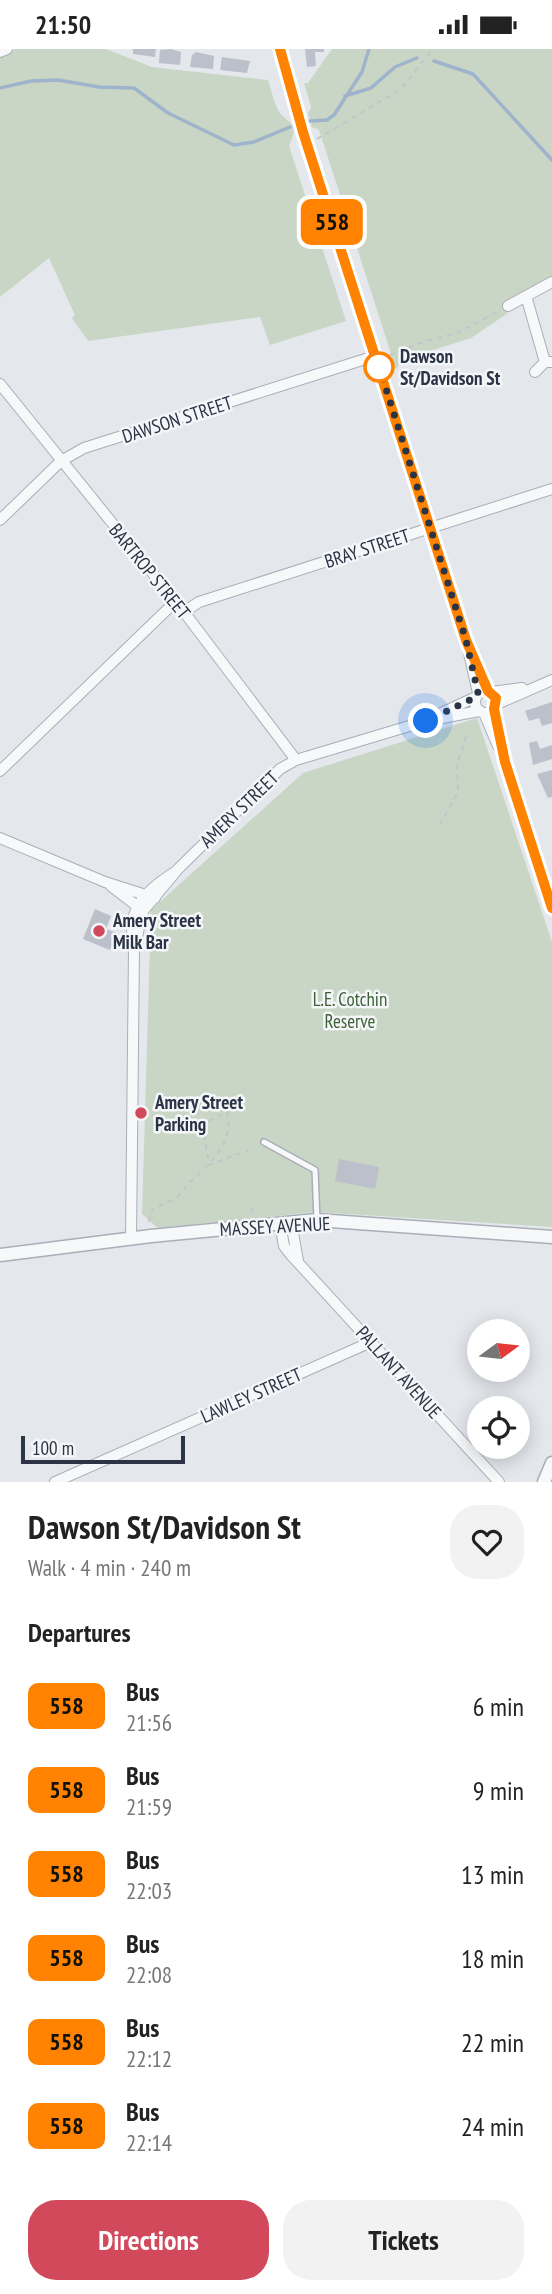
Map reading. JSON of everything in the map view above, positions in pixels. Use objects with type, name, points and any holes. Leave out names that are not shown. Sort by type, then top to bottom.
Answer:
[{"type":"street","points":[[0,52],[7,49]]},
{"type":"street","points":[[280,49],[307,143],[505,762],[548,880],[552,908]]},
{"type":"street","points":[[508,306],[552,282]]},
{"type":"street","points":[[526,296],[548,362],[535,372]]},
{"type":"street","name":"DAWSON STREET","points":[[0,520],[61,461],[84,448],[375,356]]},
{"type":"street","name":"BARTROP STREET","points":[[0,384],[184,613],[296,760]]},
{"type":"street","name":"BRAY STREET","points":[[184,613],[198,603],[552,489]]},
{"type":"street","points":[[0,771],[175,602]]},
{"type":"street","name":"AMERY STREET","points":[[426,721],[484,693],[533,686],[552,680]]},
{"type":"street","name":"AMERY STREET","points":[[140,908],[280,769],[296,760],[426,721],[489,709],[533,686]]},
{"type":"street","points":[[484,693],[489,709]]},
{"type":"street","points":[[0,838],[105,882],[151,895]]},
{"type":"street","points":[[105,882],[140,908],[135,949],[131,1239]]},
{"type":"street","name":"MASSEY AVENUE","points":[[0,1255],[317,1220],[552,1237]]},
{"type":"street","name":"PALLANT AVENUE","points":[[286,1222],[284,1246],[499,1482]]},
{"type":"street","name":"LAWLEY STREET","points":[[55,1482],[371,1342]]},
{"type":"street","points":[[544,1482],[552,1463]]},
{"type":"lane","points":[[264,1142],[315,1170],[317,1220]]},
{"type":"path","points":[[307,143],[364,113],[401,89],[433,49]]},
{"type":"path","points":[[390,355],[457,333],[508,306]]},
{"type":"path","points":[[440,825],[458,792],[457,764],[468,731]]},
{"type":"path","points":[[149,1222],[152,1210],[179,1195],[209,1165],[229,1131],[227,1112],[213,1117],[204,1127],[209,1165]]},
{"type":"path","points":[[209,1165],[249,1150]]},
{"type":"green space","points":[[16,49],[106,49],[152,67],[268,80],[277,108],[293,127],[289,146],[346,321],[270,345],[260,317],[88,341],[72,318],[75,315],[49,258],[0,297],[0,57]]},
{"type":"green space","points":[[332,49],[552,49],[552,277],[503,303],[508,313],[471,338],[402,360],[396,369],[319,130],[312,127],[308,114],[311,107],[304,83],[308,83]]},
{"type":"green space","name":"L.E. Cotchin Reserve","points":[[477,718],[552,942],[552,1227],[316,1212],[158,1228],[142,1214],[151,910],[303,773]]},
{"type":"building","points":[[133,49],[156,49],[155,57],[133,54]]},
{"type":"building","points":[[305,49],[324,49],[324,52],[315,52],[316,66],[307,67]]},
{"type":"building","points":[[160,50],[181,52],[180,65],[159,63]]},
{"type":"building","points":[[196,52],[214,56],[213,69],[190,67],[192,55]]},
{"type":"building","points":[[222,57],[250,61],[247,73],[220,70]]},
{"type":"building","points":[[552,702],[552,723],[542,726],[539,718],[529,721],[525,711]]},
{"type":"building","points":[[537,741],[540,749],[552,745],[552,759],[533,765],[529,743]]},
{"type":"building","points":[[552,770],[552,797],[548,798],[537,774]]},
{"type":"building","name":"Amery Street Milk Bar","points":[[95,909],[111,916],[106,929],[117,933],[110,950],[83,939]]},
{"type":"building","points":[[222,1096],[228,1108],[221,1112],[215,1099]]},
{"type":"building","points":[[339,1159],[379,1167],[375,1189],[335,1181]]},
{"type":"waterway","points":[[310,121],[327,120],[334,115],[362,72],[369,49]]},
{"type":"waterway","points":[[345,96],[371,88],[395,67],[417,58]]},
{"type":"waterway","points":[[434,61],[473,74],[552,160]]},
{"type":"waterway","points":[[0,88],[31,81],[58,80],[99,87],[134,88],[168,113],[234,145],[254,142],[290,127]]},
{"type":"bus line","name":"558","points":[[280,49],[303,132],[466,640],[488,691],[492,692],[497,701],[494,709],[505,762],[552,908]]},
{"type":"place","name":"Dawson St/Davidson St","points":[[379,367]]},
{"type":"place","name":"Amery Street Milk Bar","points":[[99,931]]},
{"type":"place","name":"Amery Street Parking","points":[[141,1113]]},
{"type":"route","points":[[379,367],[466,640],[478,693],[476,697],[426,721]]}]
